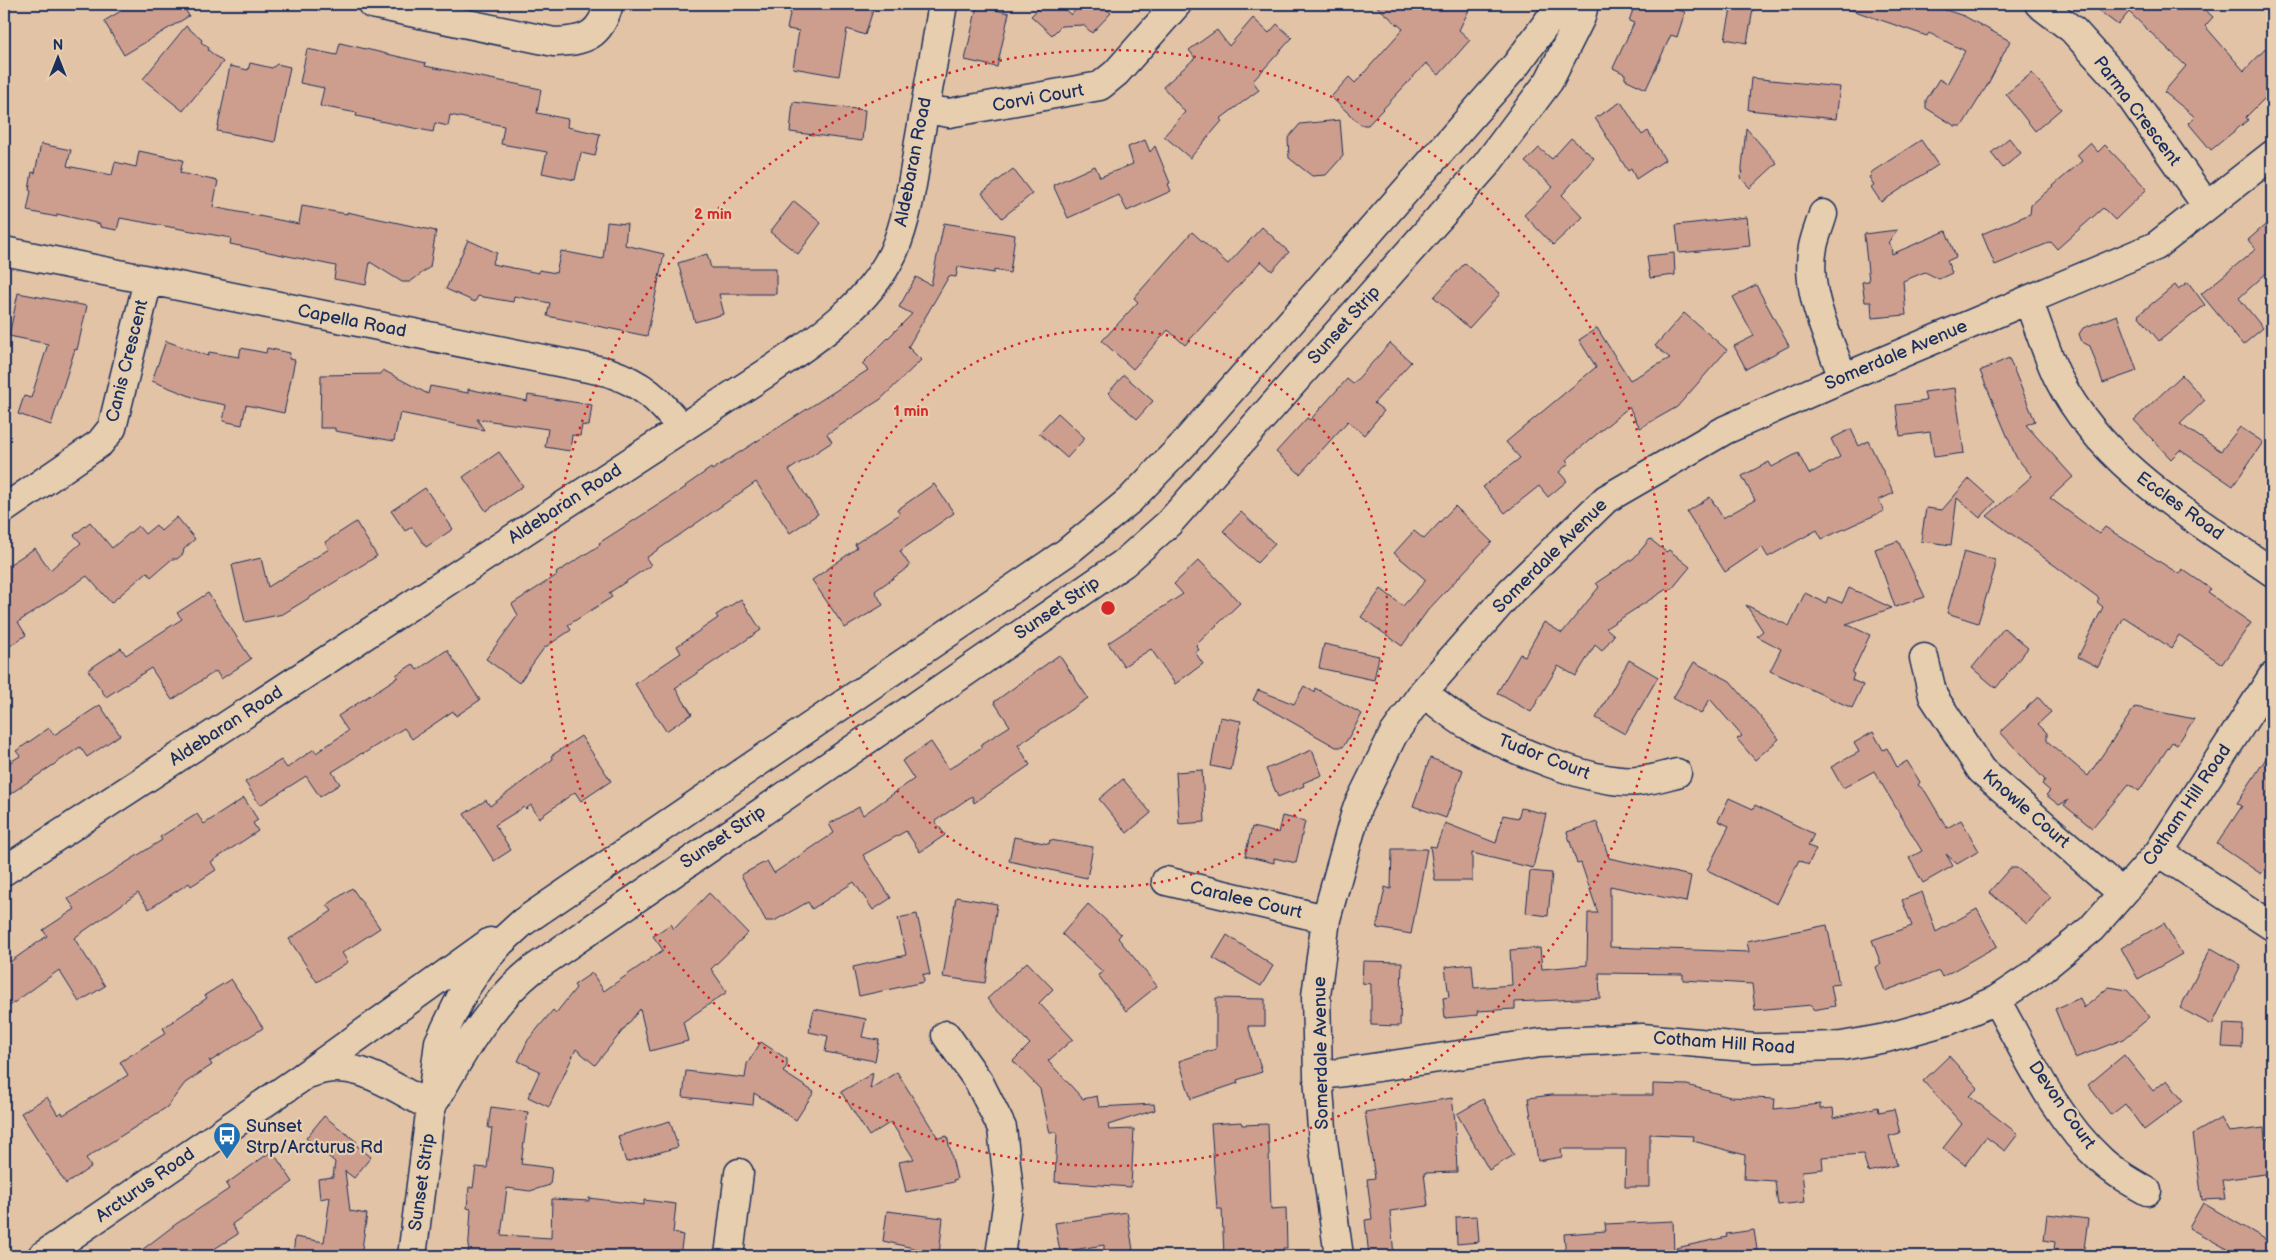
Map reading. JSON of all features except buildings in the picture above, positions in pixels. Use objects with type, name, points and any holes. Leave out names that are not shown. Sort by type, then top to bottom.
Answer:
[{"type":"street","points":[[372,4],[554,42],[574,41],[590,36],[602,25],[609,4]]},
{"type":"street","name":"Aldebaran Road","points":[[4,871],[809,344],[848,312],[872,284],[892,253],[906,215],[943,4]]},
{"type":"street","name":"Corvi Court","points":[[925,109],[949,113],[1100,86],[1116,73],[1177,4]]},
{"type":"street","name":"Sunset Strip","points":[[412,1256],[432,1107],[437,1050],[447,1024],[481,965],[500,943],[523,922],[1067,552],[1130,500],[1183,445],[1509,73],[1561,4]]},
{"type":"street","name":"Sunset Strip","points":[[432,1107],[484,1021],[516,984],[532,970],[1124,563],[1169,523],[1486,165],[1549,81],[1581,17],[1584,4]]},
{"type":"street","name":"Parma Crescent","points":[[2039,4],[2073,30],[2120,82],[2206,205]]},
{"type":"street","name":"Somerdale Avenue","points":[[1339,1256],[1323,1142],[1318,1076],[1316,996],[1326,919],[1357,808],[1393,735],[1423,692],[1511,591],[1606,498],[1725,430],[2156,246],[2272,155]]},
{"type":"street","points":[[1823,214],[1813,248],[1812,274],[1816,302],[1843,378]]},
{"type":"street","name":"Capella Road","points":[[4,251],[608,372],[632,380],[648,392],[662,404],[681,428]]},
{"type":"street","name":"Canis Crescent","points":[[4,509],[100,443],[112,428],[148,280]]},
{"type":"street","name":"Eccles Road","points":[[2028,300],[2058,378],[2085,422],[2116,456],[2151,489],[2272,572]]},
{"type":"street","name":"Knowle Court","points":[[1924,658],[1933,696],[1980,770],[2122,893]]},
{"type":"street","name":"Cotham Hill Road","points":[[1318,1076],[1540,1043],[1642,1038],[1756,1048],[1842,1046],[1886,1038],[1950,1020],[1996,1000],[2042,968],[2091,930],[2159,852],[2272,677]]},
{"type":"street","name":"Tudor Court","points":[[1423,692],[1465,724],[1551,764],[1591,776],[1638,782],[1677,773]]},
{"type":"street","points":[[2159,852],[2272,926]]},
{"type":"street","name":"Caralee Court","points":[[1166,881],[1326,919]]},
{"type":"street","name":"Arcturus Road","points":[[42,1256],[298,1080],[462,960],[523,922]]},
{"type":"street","name":"Devon Court","points":[[1996,1000],[2047,1090],[2085,1143],[2109,1167],[2147,1191]]},
{"type":"street","points":[[946,1035],[979,1082],[1002,1128],[1008,1191],[1000,1256]]},
{"type":"street","name":"Arcturus Road","points":[[298,1080],[320,1070],[353,1069],[364,1071],[432,1107]]},
{"type":"street","points":[[729,1256],[739,1173]]},
{"type":"place","name":"Sunset Strp/Arcturus Rd","points":[[227,1160]]}]
